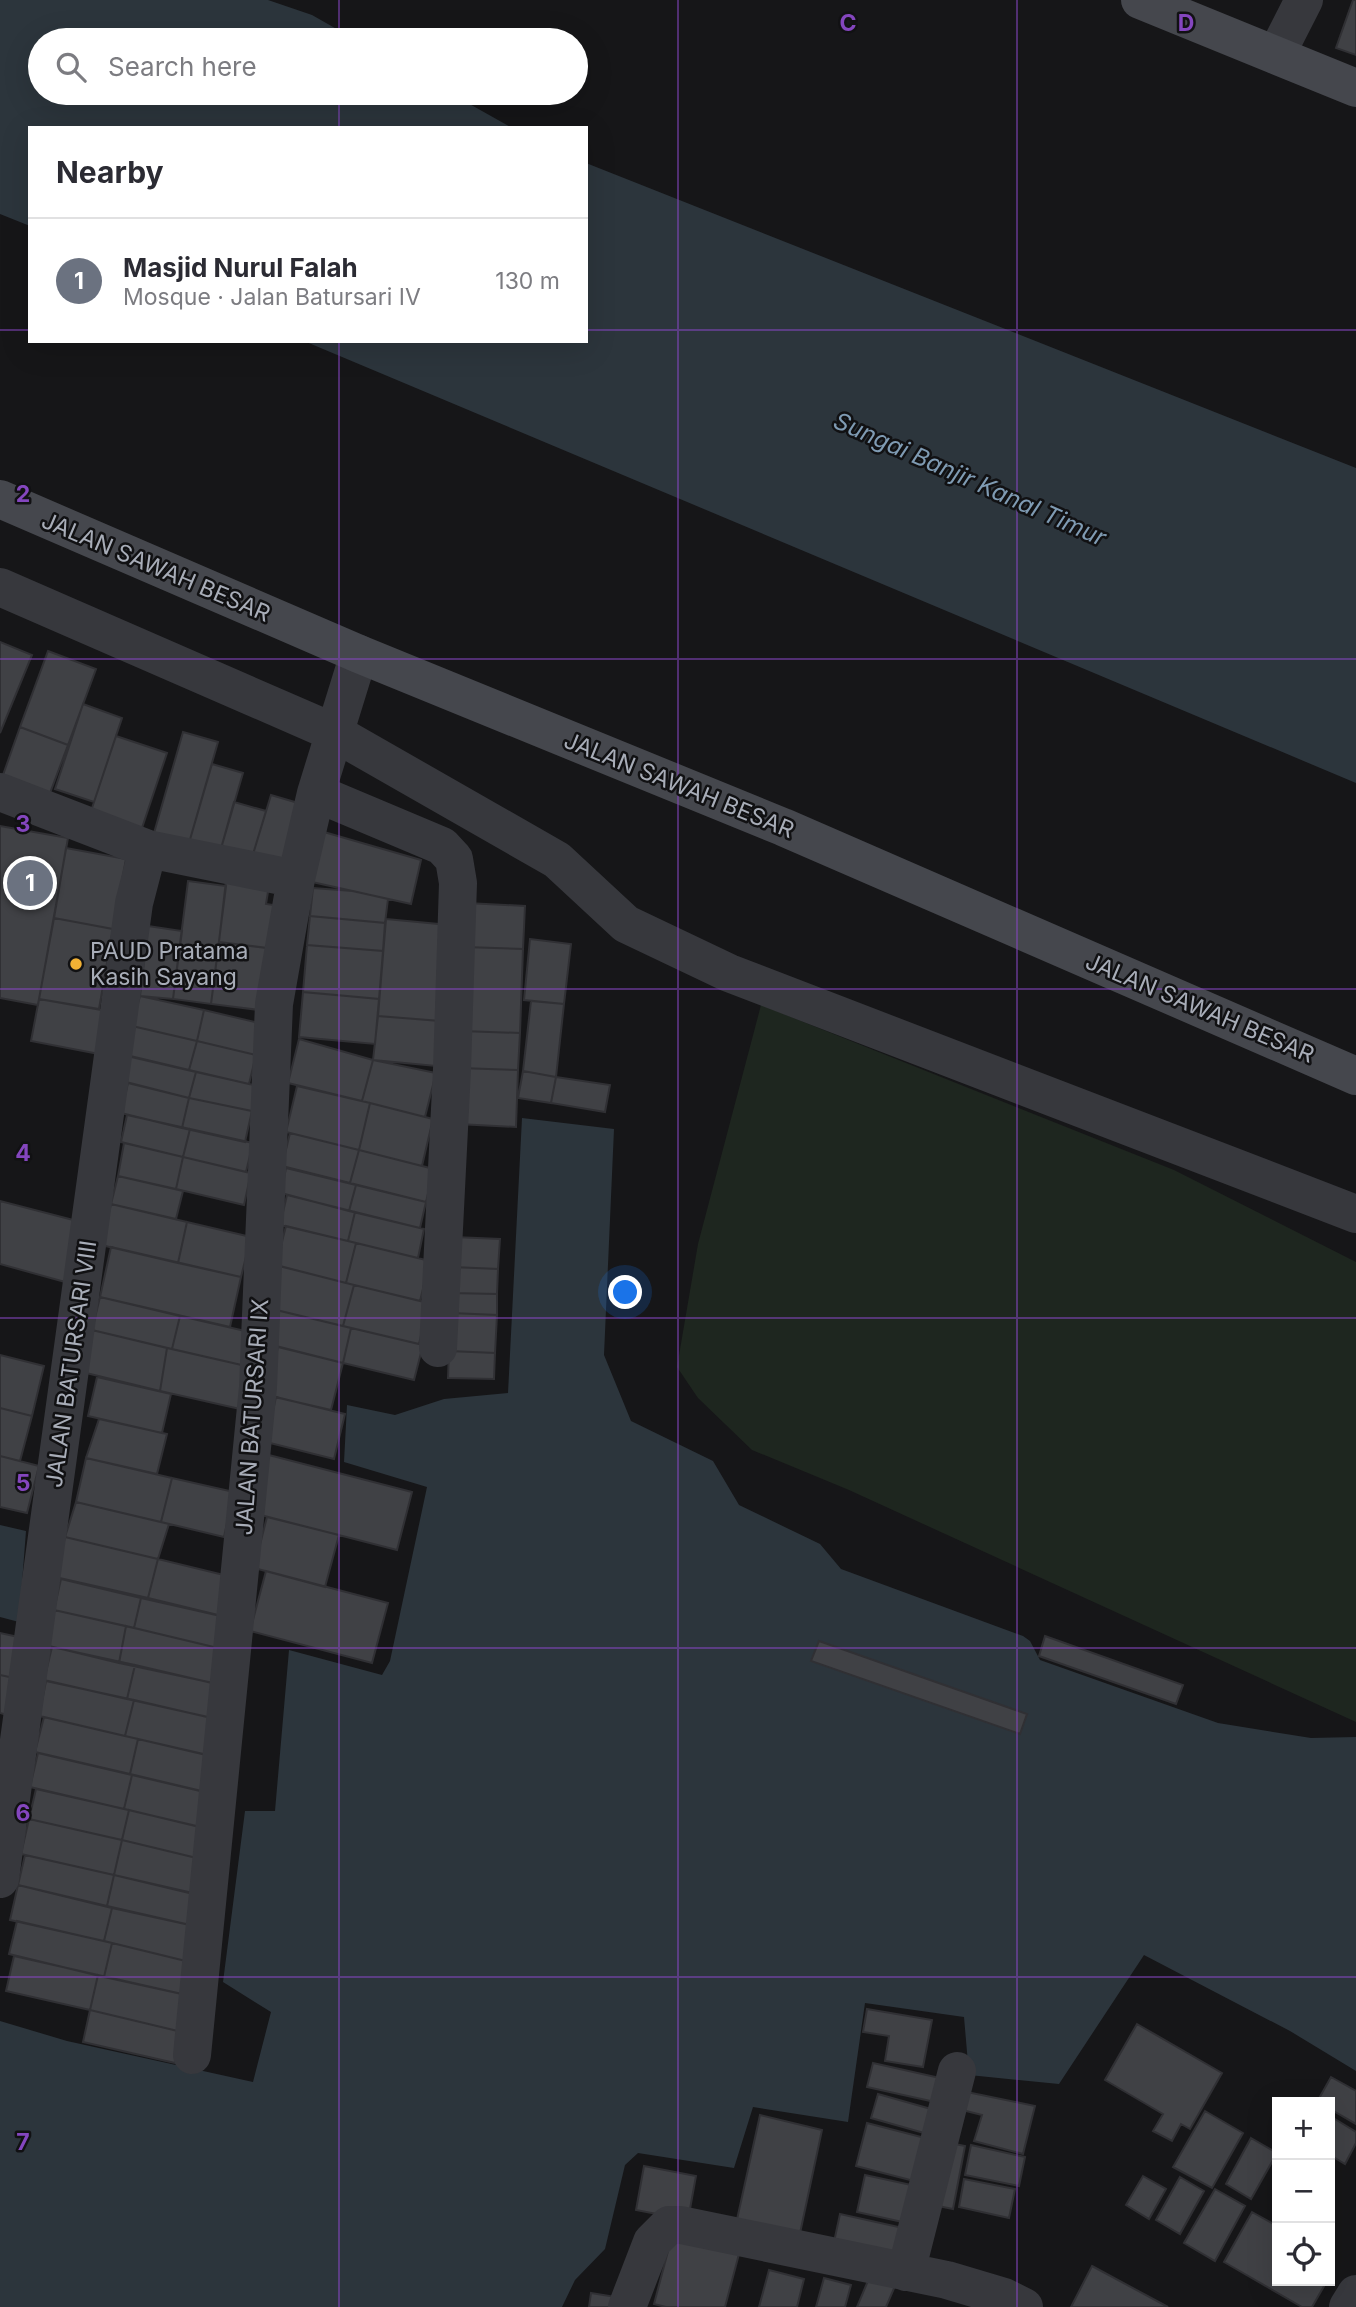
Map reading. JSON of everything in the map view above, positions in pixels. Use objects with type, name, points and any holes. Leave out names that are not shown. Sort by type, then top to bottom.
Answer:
[{"type":"street","points":[[1140,0],[1356,88]]},
{"type":"street","points":[[1276,55],[1304,0]]},
{"type":"street","name":"JALAN SAWAH BESAR","points":[[0,499],[359,654],[783,827],[1356,1076]]},
{"type":"street","points":[[0,587],[332,737],[557,860],[626,924],[729,973],[1356,1214]]},
{"type":"street","points":[[332,737],[359,654]]},
{"type":"street","name":"JALAN BATURSARI IX","points":[[192,2055],[258,1387],[274,1004],[296,879],[332,737]]},
{"type":"street","points":[[318,787],[442,846],[454,859],[458,884],[452,1069],[438,1348]]},
{"type":"street","points":[[0,792],[148,849],[296,879]]},
{"type":"street","name":"JALAN BATURSARI VIII","points":[[0,1880],[134,903],[148,849]]},
{"type":"street","points":[[906,2272],[957,2071]]},
{"type":"street","points":[[627,2307],[652,2242],[669,2225],[681,2225],[947,2280],[1004,2297],[1024,2307]]},
{"type":"street","points":[[1348,2307],[1356,2294]]},
{"type":"shaded area","points":[[761,1005],[1174,1170],[1356,1262],[1356,1722],[849,1490],[752,1450],[698,1398],[677,1367],[698,1244]]},
{"type":"water","points":[[0,0],[268,0],[312,15],[335,28],[28,28],[28,105],[471,105],[508,126],[28,126],[28,225],[0,214]]},
{"type":"water","name":"Sungai Banjir Kanal Timur","points":[[588,164],[1356,468],[1356,783],[309,343],[588,343]]},
{"type":"water","points":[[522,1118],[614,1129],[604,1355],[631,1421],[713,1461],[739,1505],[820,1544],[841,1569],[1023,1636],[1030,1641],[1040,1660],[1218,1723],[1311,1738],[1356,1737],[1356,2071],[1290,2031],[1144,1955],[1059,2084],[969,2075],[964,2017],[865,2003],[848,2122],[753,2107],[734,2168],[638,2153],[625,2165],[605,2249],[575,2280],[562,2307],[0,2307],[0,2021],[67,2041],[253,2082],[271,2012],[223,1982],[245,1811],[275,1811],[289,1650],[382,1675],[390,1661],[427,1487],[344,1462],[347,1405],[395,1415],[444,1399],[508,1393]]},
{"type":"water","points":[[0,1525],[26,1531],[19,1622],[0,1617]]},
{"type":"building","points":[[1353,0],[1356,0],[1356,55],[1336,48]]},
{"type":"building","points":[[0,642],[32,655],[0,733]]},
{"type":"building","points":[[48,651],[96,669],[68,745],[20,727]]},
{"type":"building","points":[[83,704],[122,718],[94,802],[55,789]]},
{"type":"building","points":[[20,727],[68,745],[50,793],[3,775]]},
{"type":"building","points":[[183,732],[218,742],[189,843],[154,833]]},
{"type":"building","points":[[116,736],[167,753],[142,828],[91,811]]},
{"type":"building","points":[[212,764],[243,773],[220,852],[189,843]]},
{"type":"building","points":[[271,795],[305,805],[286,871],[251,861]]},
{"type":"building","points":[[234,802],[266,811],[251,861],[220,852]]},
{"type":"building","points":[[0,826],[68,838],[38,1005],[0,998]]},
{"type":"building","points":[[324,832],[421,860],[411,904],[312,882]]},
{"type":"building","points":[[66,848],[126,859],[113,929],[54,918]]},
{"type":"building","points":[[188,881],[226,886],[211,1004],[173,999]]},
{"type":"building","points":[[226,881],[269,886],[266,904],[281,906],[275,949],[219,942]]},
{"type":"building","points":[[313,888],[353,891],[388,899],[385,923],[310,916]]},
{"type":"building","points":[[467,903],[525,906],[523,949],[465,947]]},
{"type":"building","points":[[310,916],[385,923],[383,951],[307,945]]},
{"type":"building","name":"PAUD Pratama Kasih Sayang","points":[[54,918],[113,929],[99,1009],[39,999]]},
{"type":"building","points":[[386,919],[449,925],[440,1021],[378,1016]]},
{"type":"building","points":[[148,926],[182,931],[173,999],[140,996]]},
{"type":"building","points":[[530,939],[571,944],[564,1004],[524,1000]]},
{"type":"building","points":[[219,942],[275,949],[267,1011],[211,1004]]},
{"type":"building","points":[[307,945],[383,951],[379,999],[303,992]]},
{"type":"building","points":[[465,947],[523,949],[520,1033],[462,1031]]},
{"type":"building","points":[[303,992],[379,999],[375,1044],[299,1037]]},
{"type":"building","points":[[140,996],[204,1010],[197,1041],[132,1026]]},
{"type":"building","points":[[39,999],[107,1011],[99,1054],[31,1041]]},
{"type":"building","points":[[531,1001],[564,1004],[556,1077],[523,1071]]},
{"type":"building","points":[[204,1010],[263,1024],[256,1055],[197,1041]]},
{"type":"building","points":[[378,1016],[440,1021],[436,1066],[373,1060]]},
{"type":"building","points":[[132,1026],[197,1041],[189,1070],[126,1055]]},
{"type":"building","points":[[462,1031],[520,1033],[518,1070],[460,1068]]},
{"type":"building","points":[[299,1039],[373,1060],[362,1101],[288,1083]]},
{"type":"building","points":[[197,1041],[256,1055],[249,1084],[189,1070]]},
{"type":"building","points":[[127,1056],[196,1072],[189,1098],[122,1081]]},
{"type":"building","points":[[373,1060],[436,1073],[425,1117],[362,1101]]},
{"type":"building","points":[[460,1068],[518,1070],[516,1127],[458,1124]]},
{"type":"building","points":[[523,1071],[556,1077],[551,1103],[518,1098]]},
{"type":"building","points":[[196,1072],[258,1086],[252,1111],[189,1098]]},
{"type":"building","points":[[556,1077],[610,1085],[605,1112],[551,1103]]},
{"type":"building","points":[[128,1083],[189,1098],[182,1128],[121,1113]]},
{"type":"building","points":[[297,1086],[370,1103],[359,1150],[286,1132]]},
{"type":"building","points":[[189,1098],[252,1111],[245,1142],[182,1128]]},
{"type":"building","points":[[370,1103],[433,1119],[422,1166],[359,1150]]},
{"type":"building","points":[[127,1115],[190,1129],[183,1157],[121,1142]]},
{"type":"building","points":[[190,1129],[253,1143],[246,1172],[183,1157]]},
{"type":"building","points":[[290,1133],[359,1150],[350,1183],[282,1166]]},
{"type":"building","points":[[124,1143],[183,1157],[176,1189],[118,1176]]},
{"type":"building","points":[[359,1150],[434,1169],[426,1202],[350,1183]]},
{"type":"building","points":[[183,1157],[251,1173],[244,1205],[176,1189]]},
{"type":"building","points":[[286,1168],[356,1185],[349,1211],[281,1193]]},
{"type":"building","points":[[118,1176],[183,1191],[176,1219],[111,1204]]},
{"type":"building","points":[[356,1185],[426,1202],[420,1228],[349,1211]]},
{"type":"building","points":[[287,1195],[355,1212],[348,1241],[280,1225]]},
{"type":"building","points":[[0,1201],[81,1222],[65,1282],[0,1264]]},
{"type":"building","points":[[111,1204],[187,1222],[178,1263],[101,1245]]},
{"type":"building","points":[[355,1212],[424,1229],[418,1258],[348,1241]]},
{"type":"building","points":[[187,1222],[251,1237],[241,1277],[178,1263]]},
{"type":"building","points":[[286,1226],[356,1243],[346,1283],[276,1265]]},
{"type":"building","points":[[454,1237],[500,1239],[498,1269],[452,1267]]},
{"type":"building","points":[[356,1243],[430,1261],[420,1301],[346,1283]]},
{"type":"building","points":[[111,1247],[241,1277],[230,1327],[100,1297]]},
{"type":"building","points":[[279,1266],[354,1285],[343,1326],[268,1308]]},
{"type":"building","points":[[452,1267],[498,1269],[497,1294],[451,1293]]},
{"type":"building","points":[[354,1285],[429,1303],[419,1344],[343,1326]]},
{"type":"building","points":[[451,1293],[497,1294],[497,1315],[451,1313]]},
{"type":"building","points":[[100,1297],[180,1316],[172,1349],[92,1330]]},
{"type":"building","points":[[276,1310],[351,1328],[343,1363],[268,1344]]},
{"type":"building","points":[[451,1313],[497,1315],[495,1353],[449,1351]]},
{"type":"building","points":[[180,1316],[254,1333],[246,1366],[172,1349]]},
{"type":"building","points":[[351,1328],[423,1345],[414,1380],[343,1363]]},
{"type":"building","points":[[92,1330],[167,1348],[160,1391],[82,1372]]},
{"type":"building","points":[[278,1347],[343,1363],[331,1410],[266,1395]]},
{"type":"building","points":[[167,1348],[246,1366],[240,1409],[160,1391]]},
{"type":"building","points":[[449,1351],[495,1353],[494,1379],[448,1378]]},
{"type":"building","points":[[0,1355],[44,1366],[32,1416],[0,1408]]},
{"type":"building","points":[[97,1377],[171,1394],[162,1433],[88,1416]]},
{"type":"building","points":[[276,1397],[345,1414],[334,1459],[266,1442]]},
{"type":"building","points":[[0,1408],[32,1416],[20,1461],[0,1456]]},
{"type":"building","points":[[99,1419],[167,1434],[157,1474],[86,1458]]},
{"type":"building","points":[[265,1454],[412,1492],[397,1550],[249,1512]]},
{"type":"building","points":[[0,1456],[39,1466],[27,1513],[0,1507]]},
{"type":"building","points":[[86,1458],[172,1478],[161,1522],[76,1502]]},
{"type":"building","points":[[172,1478],[234,1492],[224,1537],[161,1522]]},
{"type":"building","points":[[76,1502],[169,1524],[158,1559],[65,1537]]},
{"type":"building","points":[[267,1517],[339,1535],[325,1587],[254,1568]]},
{"type":"building","points":[[65,1537],[158,1559],[148,1598],[55,1577]]},
{"type":"building","points":[[158,1559],[228,1576],[218,1615],[148,1598]]},
{"type":"building","points":[[266,1571],[388,1603],[372,1663],[250,1631]]},
{"type":"building","points":[[61,1579],[141,1598],[134,1628],[54,1610]]},
{"type":"building","points":[[141,1598],[225,1617],[218,1648],[134,1628]]},
{"type":"building","points":[[54,1610],[126,1626],[119,1663],[49,1646]]},
{"type":"building","points":[[126,1626],[218,1648],[218,1684],[119,1663]]},
{"type":"building","points":[[0,1633],[23,1638],[14,1678],[0,1675]]},
{"type":"building","points":[[1045,1636],[1183,1685],[1176,1704],[1039,1656]]},
{"type":"building","points":[[819,1641],[1027,1714],[1020,1734],[811,1661]]},
{"type":"building","points":[[52,1647],[135,1665],[127,1699],[44,1680]]},
{"type":"building","points":[[135,1665],[225,1686],[217,1719],[127,1699]]},
{"type":"building","points":[[0,1675],[14,1678],[7,1715],[0,1713]]},
{"type":"building","points":[[46,1681],[134,1700],[125,1736],[39,1716]]},
{"type":"building","points":[[134,1700],[220,1720],[212,1756],[125,1736]]},
{"type":"building","points":[[44,1717],[138,1739],[130,1774],[35,1752]]},
{"type":"building","points":[[138,1739],[219,1758],[210,1793],[130,1774]]},
{"type":"building","points":[[38,1753],[132,1775],[124,1809],[30,1787]]},
{"type":"building","points":[[132,1775],[213,1794],[205,1828],[124,1809]]},
{"type":"building","points":[[36,1789],[129,1810],[122,1840],[29,1819]]},
{"type":"building","points":[[129,1810],[212,1830],[205,1860],[122,1840]]},
{"type":"building","points":[[29,1819],[122,1840],[114,1875],[21,1854]]},
{"type":"building","points":[[122,1840],[205,1860],[197,1894],[114,1875]]},
{"type":"building","points":[[25,1855],[114,1875],[107,1906],[18,1885]]},
{"type":"building","points":[[114,1875],[206,1897],[199,1927],[107,1906]]},
{"type":"building","points":[[18,1885],[112,1908],[104,1941],[10,1920]]},
{"type":"building","points":[[112,1908],[199,1927],[194,1963],[104,1941]]},
{"type":"building","points":[[17,1921],[112,1943],[104,1977],[9,1954]]},
{"type":"building","points":[[112,1943],[198,1964],[191,1996],[104,1977]]},
{"type":"building","points":[[14,1956],[98,1975],[90,2010],[6,1991]]},
{"type":"building","points":[[98,1975],[191,1996],[182,2032],[90,2010]]},
{"type":"building","points":[[867,2009],[932,2020],[923,2067],[885,2061],[889,2036],[863,2032]]},
{"type":"building","points":[[90,2010],[182,2032],[175,2063],[83,2042]]},
{"type":"building","points":[[1137,2024],[1222,2073],[1190,2129],[1181,2124],[1172,2141],[1153,2131],[1163,2114],[1105,2080]]},
{"type":"building","points":[[873,2063],[940,2078],[935,2102],[867,2087]]},
{"type":"building","points":[[1331,2077],[1356,2091],[1356,2124],[1335,2112],[1335,2097],[1320,2097]]},
{"type":"building","points":[[962,2091],[1035,2106],[1023,2154],[974,2141],[982,2115],[958,2109]]},
{"type":"building","points":[[878,2094],[931,2109],[924,2133],[871,2118]]},
{"type":"building","points":[[1205,2111],[1243,2133],[1212,2188],[1173,2167]]},
{"type":"building","points":[[760,2115],[822,2130],[799,2238],[736,2224]]},
{"type":"building","points":[[1335,2119],[1356,2132],[1356,2143],[1345,2164],[1335,2158]]},
{"type":"building","points":[[867,2123],[925,2138],[914,2181],[856,2166]]},
{"type":"building","points":[[1251,2138],[1272,2150],[1272,2162],[1251,2199],[1226,2184]]},
{"type":"building","points":[[950,2143],[965,2146],[953,2209],[938,2206]]},
{"type":"building","points":[[971,2145],[1025,2157],[1019,2186],[965,2175]]},
{"type":"building","points":[[644,2166],[696,2176],[688,2220],[636,2210]]},
{"type":"building","points":[[865,2175],[916,2186],[907,2223],[857,2212]]},
{"type":"building","points":[[1143,2176],[1166,2189],[1149,2219],[1126,2205]]},
{"type":"building","points":[[1180,2177],[1204,2191],[1180,2234],[1156,2220]]},
{"type":"building","points":[[964,2179],[1015,2189],[1009,2218],[959,2207]]},
{"type":"building","points":[[1215,2189],[1245,2206],[1215,2261],[1184,2243]]},
{"type":"building","points":[[1252,2212],[1272,2223],[1272,2286],[1324,2286],[1312,2307],[1302,2307],[1224,2262]]},
{"type":"building","points":[[840,2214],[903,2228],[897,2256],[834,2242]]},
{"type":"building","points":[[672,2236],[739,2254],[725,2307],[666,2307],[654,2304]]},
{"type":"building","points":[[1092,2266],[1168,2307],[1071,2307]]},
{"type":"building","points":[[769,2270],[804,2279],[797,2307],[759,2307]]},
{"type":"building","points":[[870,2276],[895,2286],[886,2307],[857,2307]]},
{"type":"building","points":[[824,2278],[851,2285],[845,2307],[816,2307]]},
{"type":"building","points":[[591,2293],[616,2297],[615,2307],[589,2307]]},
{"type":"place","name":"Masjid Nurul Falah","points":[[30,883]]},
{"type":"place","name":"PAUD Pratama Kasih Sayang","points":[[76,964]]}]
